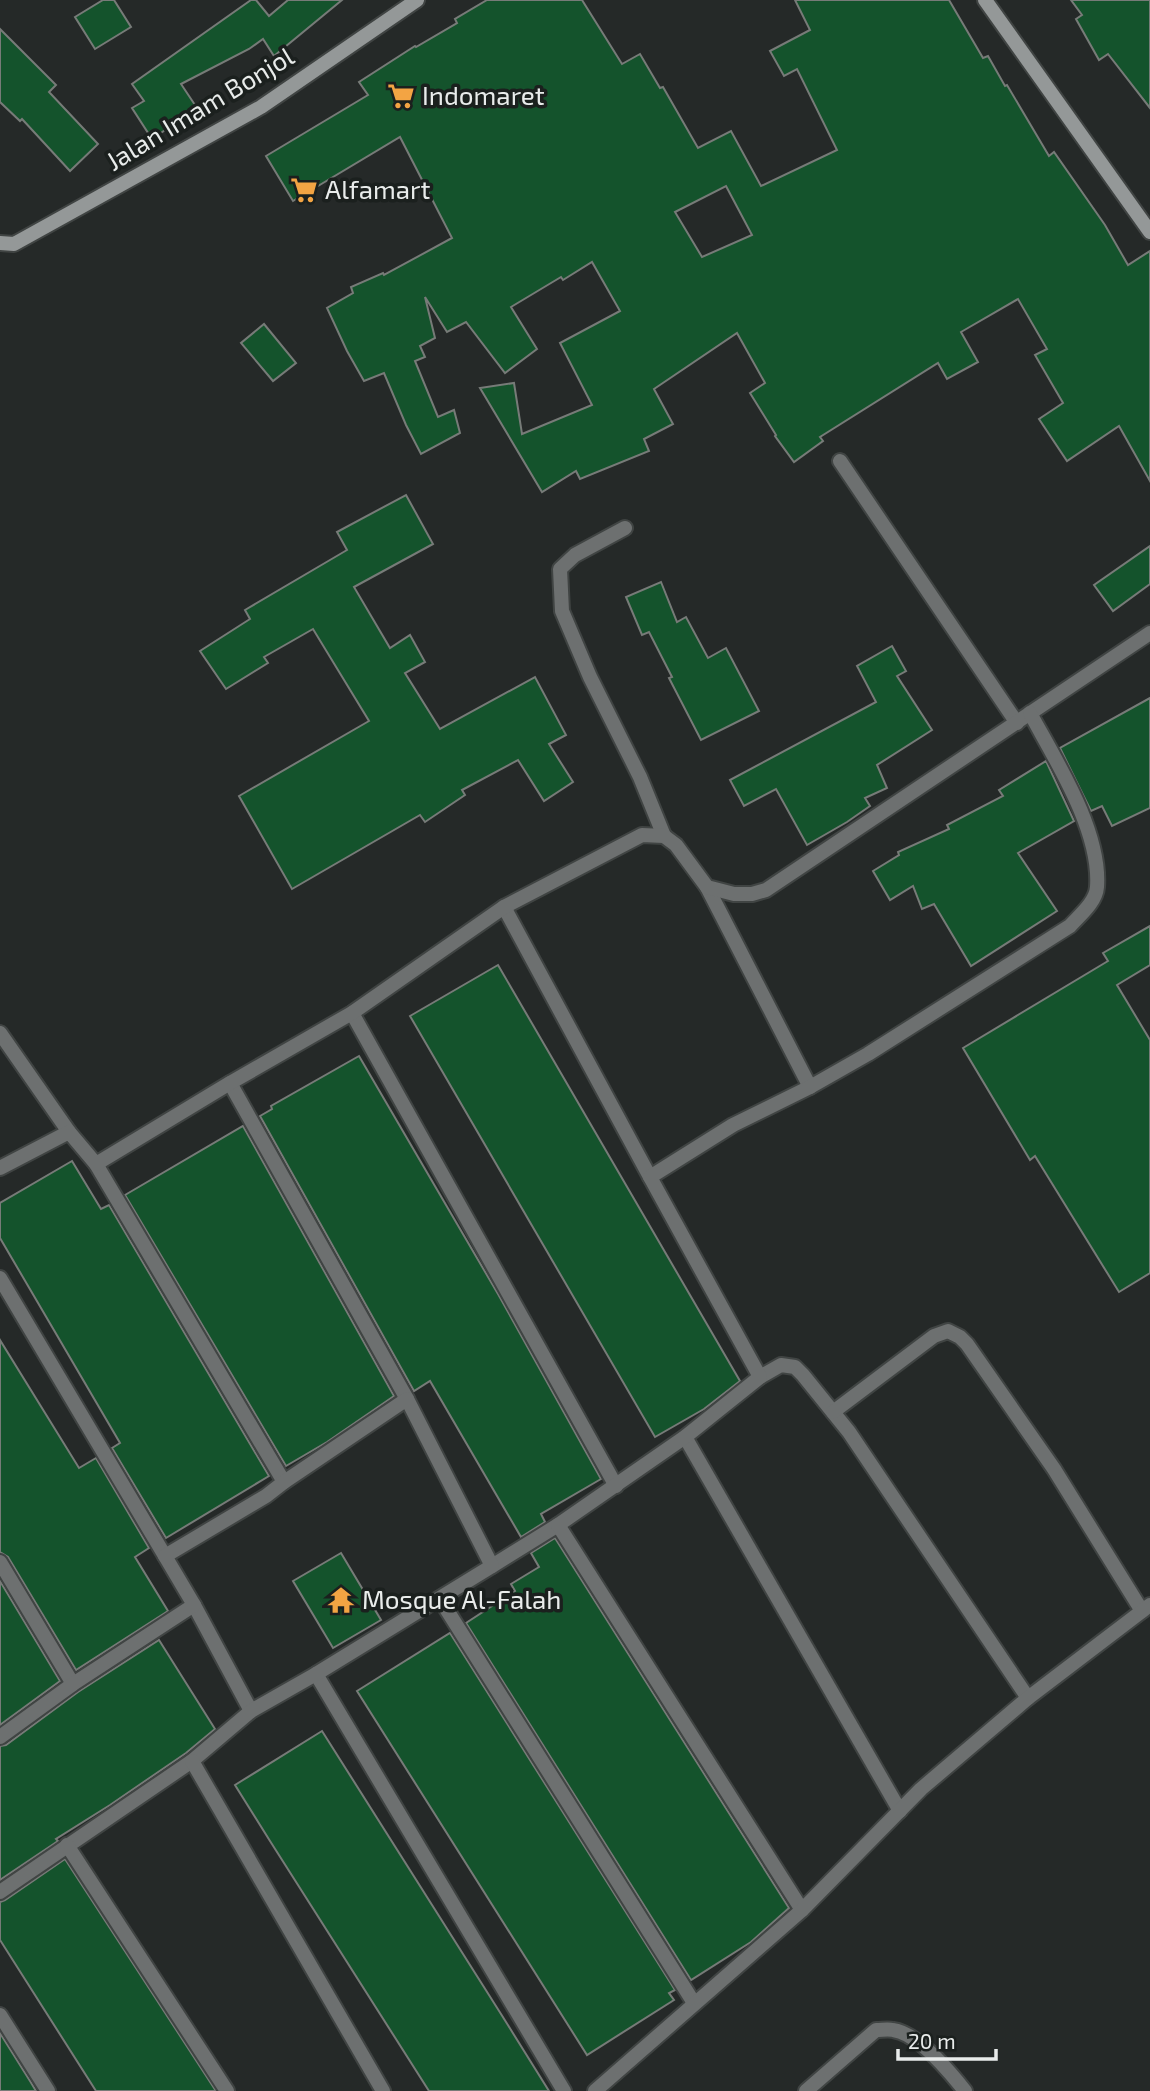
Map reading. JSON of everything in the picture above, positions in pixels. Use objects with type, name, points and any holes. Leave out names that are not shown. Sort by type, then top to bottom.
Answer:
[{"type":"street","name":"Jalan Imam Bonjol","points":[[0,253],[7,244],[261,107],[417,0]]},
{"type":"street","points":[[985,0],[1150,232]]},
{"type":"street","points":[[840,461],[1017,723]]},
{"type":"street","points":[[625,528],[575,555],[560,569],[562,611],[590,677],[640,776],[664,835],[676,845],[707,887],[810,1087]]},
{"type":"street","points":[[707,887],[734,894],[752,894],[766,890],[1150,633]]},
{"type":"street","points":[[650,1177],[733,1125],[810,1087],[868,1054],[1070,926],[1090,905],[1097,888],[1093,847],[1074,795],[1031,713]]},
{"type":"street","points":[[96,1164],[352,1013],[504,907],[642,835],[664,835]]},
{"type":"street","points":[[504,907],[760,1377]]},
{"type":"street","points":[[352,1013],[615,1486]]},
{"type":"street","points":[[0,1033],[69,1132],[96,1164],[284,1482]]},
{"type":"street","points":[[230,1083],[407,1399],[492,1566]]},
{"type":"street","points":[[0,1168],[69,1132]]},
{"type":"street","points":[[0,1278],[194,1605],[251,1711]]},
{"type":"street","points":[[595,2091],[802,1910],[921,1789],[1028,1698],[1146,1608],[1054,1469],[960,1337],[948,1332],[934,1336],[833,1412]]},
{"type":"street","points":[[0,1892],[192,1760],[251,1711],[440,1599],[558,1525],[684,1437],[760,1377],[781,1365],[795,1367],[849,1432],[1028,1698]]},
{"type":"street","points":[[165,1556],[266,1496],[407,1399]]},
{"type":"street","points":[[684,1437],[900,1811]]},
{"type":"street","points":[[558,1525],[802,1910]]},
{"type":"street","points":[[0,1562],[74,1684]]},
{"type":"street","points":[[440,1599],[694,2003]]},
{"type":"street","points":[[0,1737],[74,1684],[194,1605]]},
{"type":"street","points":[[316,1674],[564,2091]]},
{"type":"street","points":[[192,1760],[383,2091]]},
{"type":"street","points":[[67,1845],[228,2091]]},
{"type":"street","points":[[0,2015],[48,2091]]},
{"type":"street","points":[[806,2091],[876,2030],[896,2030],[918,2042],[944,2066],[965,2091]]},
{"type":"building","points":[[103,0],[114,0],[131,27],[95,49],[75,17]]},
{"type":"building","points":[[251,0],[256,0],[269,16],[288,0],[342,0],[274,56],[263,39],[181,84],[197,108],[152,139],[132,108],[144,101],[132,84]]},
{"type":"building","points":[[487,0],[582,0],[622,64],[640,54],[660,88],[663,87],[698,148],[731,131],[761,186],[837,150],[797,69],[784,76],[770,51],[810,30],[795,0],[949,0],[983,58],[988,56],[1005,86],[1007,85],[1049,156],[1054,152],[1105,225],[1128,265],[1150,251],[1150,481],[1119,426],[1067,461],[1039,419],[1063,403],[1035,355],[1047,349],[1018,299],[961,332],[978,362],[947,379],[938,363],[820,437],[823,441],[794,462],[750,393],[765,383],[737,333],[654,389],[673,424],[644,439],[649,451],[580,479],[576,471],[542,492],[480,388],[514,383],[522,434],[592,405],[560,343],[620,311],[592,262],[511,307],[537,349],[505,373],[466,322],[447,332],[425,297],[435,338],[420,346],[425,357],[415,361],[438,417],[454,410],[460,433],[421,454],[384,373],[364,381],[327,308],[353,293],[351,287],[383,273],[384,275],[452,238],[400,137],[293,201],[266,156],[368,95],[359,82],[457,23],[455,19]],"holes":[[[726,186],[752,235],[702,257],[675,212]]]},
{"type":"building","points":[[1071,0],[1150,0],[1150,108],[1108,54],[1099,60],[1076,19],[1082,15]]},
{"type":"building","points":[[0,29],[56,85],[49,92],[98,144],[70,171],[22,119],[20,121],[0,102]]},
{"type":"building","points":[[264,324],[296,363],[273,381],[241,343]]},
{"type":"building","points":[[406,495],[433,544],[354,587],[390,648],[410,635],[425,662],[405,673],[440,729],[535,677],[566,735],[549,744],[573,782],[544,801],[518,760],[462,790],[465,795],[425,822],[420,815],[292,889],[239,796],[369,721],[313,629],[264,657],[268,663],[226,689],[200,651],[250,619],[245,610],[347,550],[337,532]]},
{"type":"building","points":[[1150,546],[1150,584],[1113,611],[1094,585]]},
{"type":"building","points":[[661,582],[677,622],[686,617],[708,658],[726,648],[759,711],[701,740],[649,632],[642,635],[626,597]]},
{"type":"building","points":[[892,646],[906,671],[897,676],[932,730],[877,765],[887,788],[865,798],[870,806],[807,845],[776,789],[744,806],[730,780],[876,702],[857,666]]},
{"type":"building","points":[[1150,698],[1150,808],[1112,826],[1102,806],[1091,811],[1060,748]]},
{"type":"building","points":[[1046,761],[1074,821],[1018,853],[1057,911],[971,966],[934,904],[922,909],[913,886],[890,900],[873,871],[899,855],[898,852],[949,829],[947,825],[1003,796],[999,790]]},
{"type":"building","points":[[1150,926],[1150,965],[1117,985],[1150,1040],[1150,1273],[1119,1292],[1035,1156],[1030,1160],[963,1048],[1108,961],[1103,953]]},
{"type":"building","points":[[498,965],[740,1381],[704,1409],[655,1437],[410,1016]]},
{"type":"building","points":[[359,1056],[498,1294],[601,1479],[541,1514],[545,1522],[521,1537],[430,1381],[414,1391],[260,1116],[272,1109],[271,1106]]},
{"type":"building","points":[[243,1126],[394,1396],[327,1442],[286,1466],[125,1195]]},
{"type":"building","points":[[72,1161],[101,1209],[109,1205],[269,1476],[166,1538],[112,1448],[120,1443],[0,1238],[0,1203]]},
{"type":"building","points":[[0,1340],[79,1468],[96,1458],[149,1548],[135,1557],[168,1611],[76,1670],[8,1557],[0,1552]]},
{"type":"building","points":[[555,1538],[789,1908],[751,1942],[691,1980],[466,1623],[515,1591],[511,1584],[539,1567],[531,1553]]},
{"type":"building","points":[[341,1553],[381,1620],[333,1648],[293,1581]]},
{"type":"building","points":[[0,1581],[60,1681],[0,1725]]},
{"type":"building","points":[[450,1633],[675,1990],[669,1993],[674,2000],[587,2055],[357,1691]]},
{"type":"building","points":[[159,1640],[215,1729],[186,1753],[56,1839],[58,1841],[0,1880],[0,1746],[6,1745],[78,1692]]},
{"type":"building","points":[[322,1731],[549,2091],[429,2091],[270,1841],[235,1785]]},
{"type":"building","points":[[65,1859],[216,2091],[96,2091],[0,1940],[0,1902]]},
{"type":"building","points":[[0,2033],[30,2081],[36,2091],[0,2091]]},
{"type":"place","name":"Indomaret","points":[[401,96]]},
{"type":"place","name":"Alfamart","points":[[304,190]]},
{"type":"place","name":"Mosque Al-Falah","points":[[341,1600]]}]
